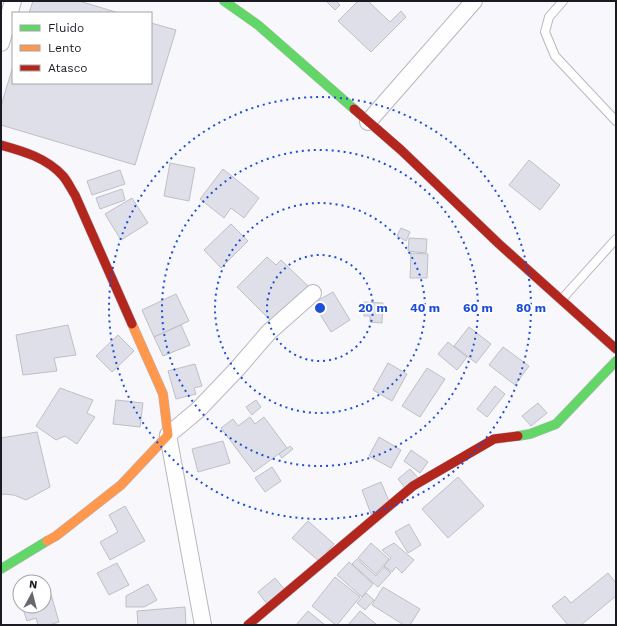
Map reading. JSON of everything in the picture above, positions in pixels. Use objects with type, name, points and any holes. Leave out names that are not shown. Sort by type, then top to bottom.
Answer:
[{"type":"street","points":[[1,43],[13,1]]},
{"type":"street","points":[[224,1],[258,25],[401,150],[499,244],[616,349]]},
{"type":"street","points":[[368,122],[474,1]]},
{"type":"street","points":[[1,145],[24,151],[46,162],[63,176],[75,195],[163,394],[168,435],[203,625]]},
{"type":"street","points":[[1,569],[56,536],[121,485],[168,435],[198,410],[237,369],[269,332],[313,294]]},
{"type":"street","points":[[248,625],[413,486],[494,440],[530,434],[556,424],[616,361]]},
{"type":"lane","points":[[563,1],[549,17],[544,32],[555,56],[616,121]]},
{"type":"lane","points":[[561,300],[616,239]]},
{"type":"building","points":[[33,1],[79,1],[116,12],[29,12]]},
{"type":"building","points":[[326,1],[336,1],[340,5],[335,10]]},
{"type":"building","points":[[358,1],[368,1],[390,22],[401,11],[406,17],[371,52],[338,21]]},
{"type":"building","points":[[152,23],[176,30],[135,165],[1,125],[1,106],[12,69],[12,84],[152,84]]},
{"type":"building","points":[[529,160],[560,185],[540,210],[509,185]]},
{"type":"building","points":[[170,163],[195,168],[189,201],[164,196]]},
{"type":"building","points":[[223,169],[259,198],[244,218],[231,208],[224,218],[200,199]]},
{"type":"building","points":[[120,170],[125,184],[92,195],[87,181]]},
{"type":"building","points":[[122,189],[125,200],[100,209],[96,198]]},
{"type":"building","points":[[132,198],[148,223],[121,240],[105,214]]},
{"type":"building","points":[[231,224],[248,241],[221,268],[204,250]]},
{"type":"building","points":[[401,228],[410,232],[406,241],[397,236]]},
{"type":"building","points":[[409,238],[427,239],[426,253],[408,251]]},
{"type":"building","points":[[411,253],[428,254],[427,278],[410,278]]},
{"type":"building","points":[[267,257],[276,265],[281,260],[308,286],[272,322],[237,287]]},
{"type":"building","points":[[333,292],[350,320],[331,332],[313,303]]},
{"type":"building","points":[[176,294],[189,321],[154,337],[142,310]]},
{"type":"building","points":[[364,302],[383,303],[382,323],[370,322],[370,316],[364,316]]},
{"type":"building","points":[[68,325],[76,355],[54,358],[57,371],[23,375],[16,335]]},
{"type":"building","points":[[181,325],[190,345],[163,356],[154,337]]},
{"type":"building","points":[[469,327],[491,344],[476,363],[454,346]]},
{"type":"building","points":[[118,335],[134,351],[112,372],[96,356]]},
{"type":"building","points":[[448,342],[467,357],[457,370],[438,354]]},
{"type":"building","points":[[503,347],[529,366],[515,385],[489,365]]},
{"type":"building","points":[[388,363],[407,374],[392,401],[373,390]]},
{"type":"building","points":[[195,364],[202,386],[194,388],[196,394],[176,399],[168,371]]},
{"type":"building","points":[[427,368],[445,379],[420,417],[402,406]]},
{"type":"building","points":[[495,386],[505,394],[487,417],[477,409]]},
{"type":"building","points":[[60,388],[93,400],[87,413],[95,417],[77,444],[65,436],[56,440],[36,426]]},
{"type":"building","points":[[116,400],[143,403],[140,427],[113,424]]},
{"type":"building","points":[[256,400],[261,407],[252,415],[246,407]]},
{"type":"building","points":[[538,403],[547,413],[531,426],[522,416]]},
{"type":"building","points":[[250,417],[255,424],[264,417],[287,448],[254,472],[221,428],[233,419],[238,426]]},
{"type":"building","points":[[37,432],[50,487],[26,500],[14,495],[1,494],[1,438]]},
{"type":"building","points":[[379,437],[401,450],[391,468],[369,456]]},
{"type":"building","points":[[223,441],[230,463],[198,472],[192,449]]},
{"type":"building","points":[[290,446],[293,449],[282,458],[279,454]]},
{"type":"building","points":[[411,450],[428,462],[420,473],[404,461]]},
{"type":"building","points":[[272,467],[281,481],[265,492],[255,478]]},
{"type":"building","points":[[410,469],[418,478],[406,489],[398,479]]},
{"type":"building","points":[[458,477],[484,506],[448,538],[422,509]]},
{"type":"building","points":[[381,482],[391,506],[371,514],[362,490]]},
{"type":"building","points":[[125,506],[145,541],[110,560],[100,542],[118,532],[109,515]]},
{"type":"building","points":[[308,521],[334,544],[319,561],[292,538]]},
{"type":"building","points":[[409,524],[421,545],[408,553],[395,532]]},
{"type":"building","points":[[371,543],[389,559],[376,574],[358,558]]},
{"type":"building","points":[[394,543],[414,560],[402,573],[396,567],[392,572],[384,566],[391,558],[382,550]]},
{"type":"building","points":[[357,559],[376,576],[384,567],[391,573],[378,587],[352,564]]},
{"type":"building","points":[[349,562],[373,584],[362,597],[337,575]]},
{"type":"building","points":[[117,563],[129,585],[109,595],[97,573]]},
{"type":"building","points":[[608,573],[616,583],[616,596],[581,625],[568,625],[552,606],[565,596],[571,603]]},
{"type":"building","points":[[335,577],[360,597],[337,625],[312,606]]},
{"type":"building","points":[[275,578],[285,590],[267,604],[258,592]]},
{"type":"building","points":[[148,584],[157,600],[144,607],[126,607],[126,596]]},
{"type":"building","points":[[383,587],[420,609],[410,625],[404,625],[372,605]]},
{"type":"building","points":[[366,593],[374,600],[365,610],[357,603]]},
{"type":"building","points":[[52,598],[59,622],[49,625],[38,625],[36,618],[27,621],[25,614],[52,614]]},
{"type":"building","points":[[185,607],[186,625],[138,625],[137,611]]},
{"type":"building","points":[[308,611],[325,625],[296,625]]},
{"type":"building","points":[[360,611],[376,624],[376,625],[348,625]]},
{"type":"traffic: fast","points":[[224,1],[258,25],[354,109]]},
{"type":"traffic: fast","points":[[518,436],[530,434],[556,424],[616,361]]},
{"type":"traffic: fast","points":[[1,569],[47,541]]},
{"type":"traffic: slow","points":[[47,541],[56,536],[121,485],[168,435],[163,394],[132,324]]},
{"type":"traffic: jam","points":[[354,109],[401,150],[499,244],[616,349]]},
{"type":"traffic: jam","points":[[1,145],[34,156],[50,164],[65,178],[75,195],[132,324]]},
{"type":"traffic: jam","points":[[248,625],[413,486],[494,439],[518,436]]}]
